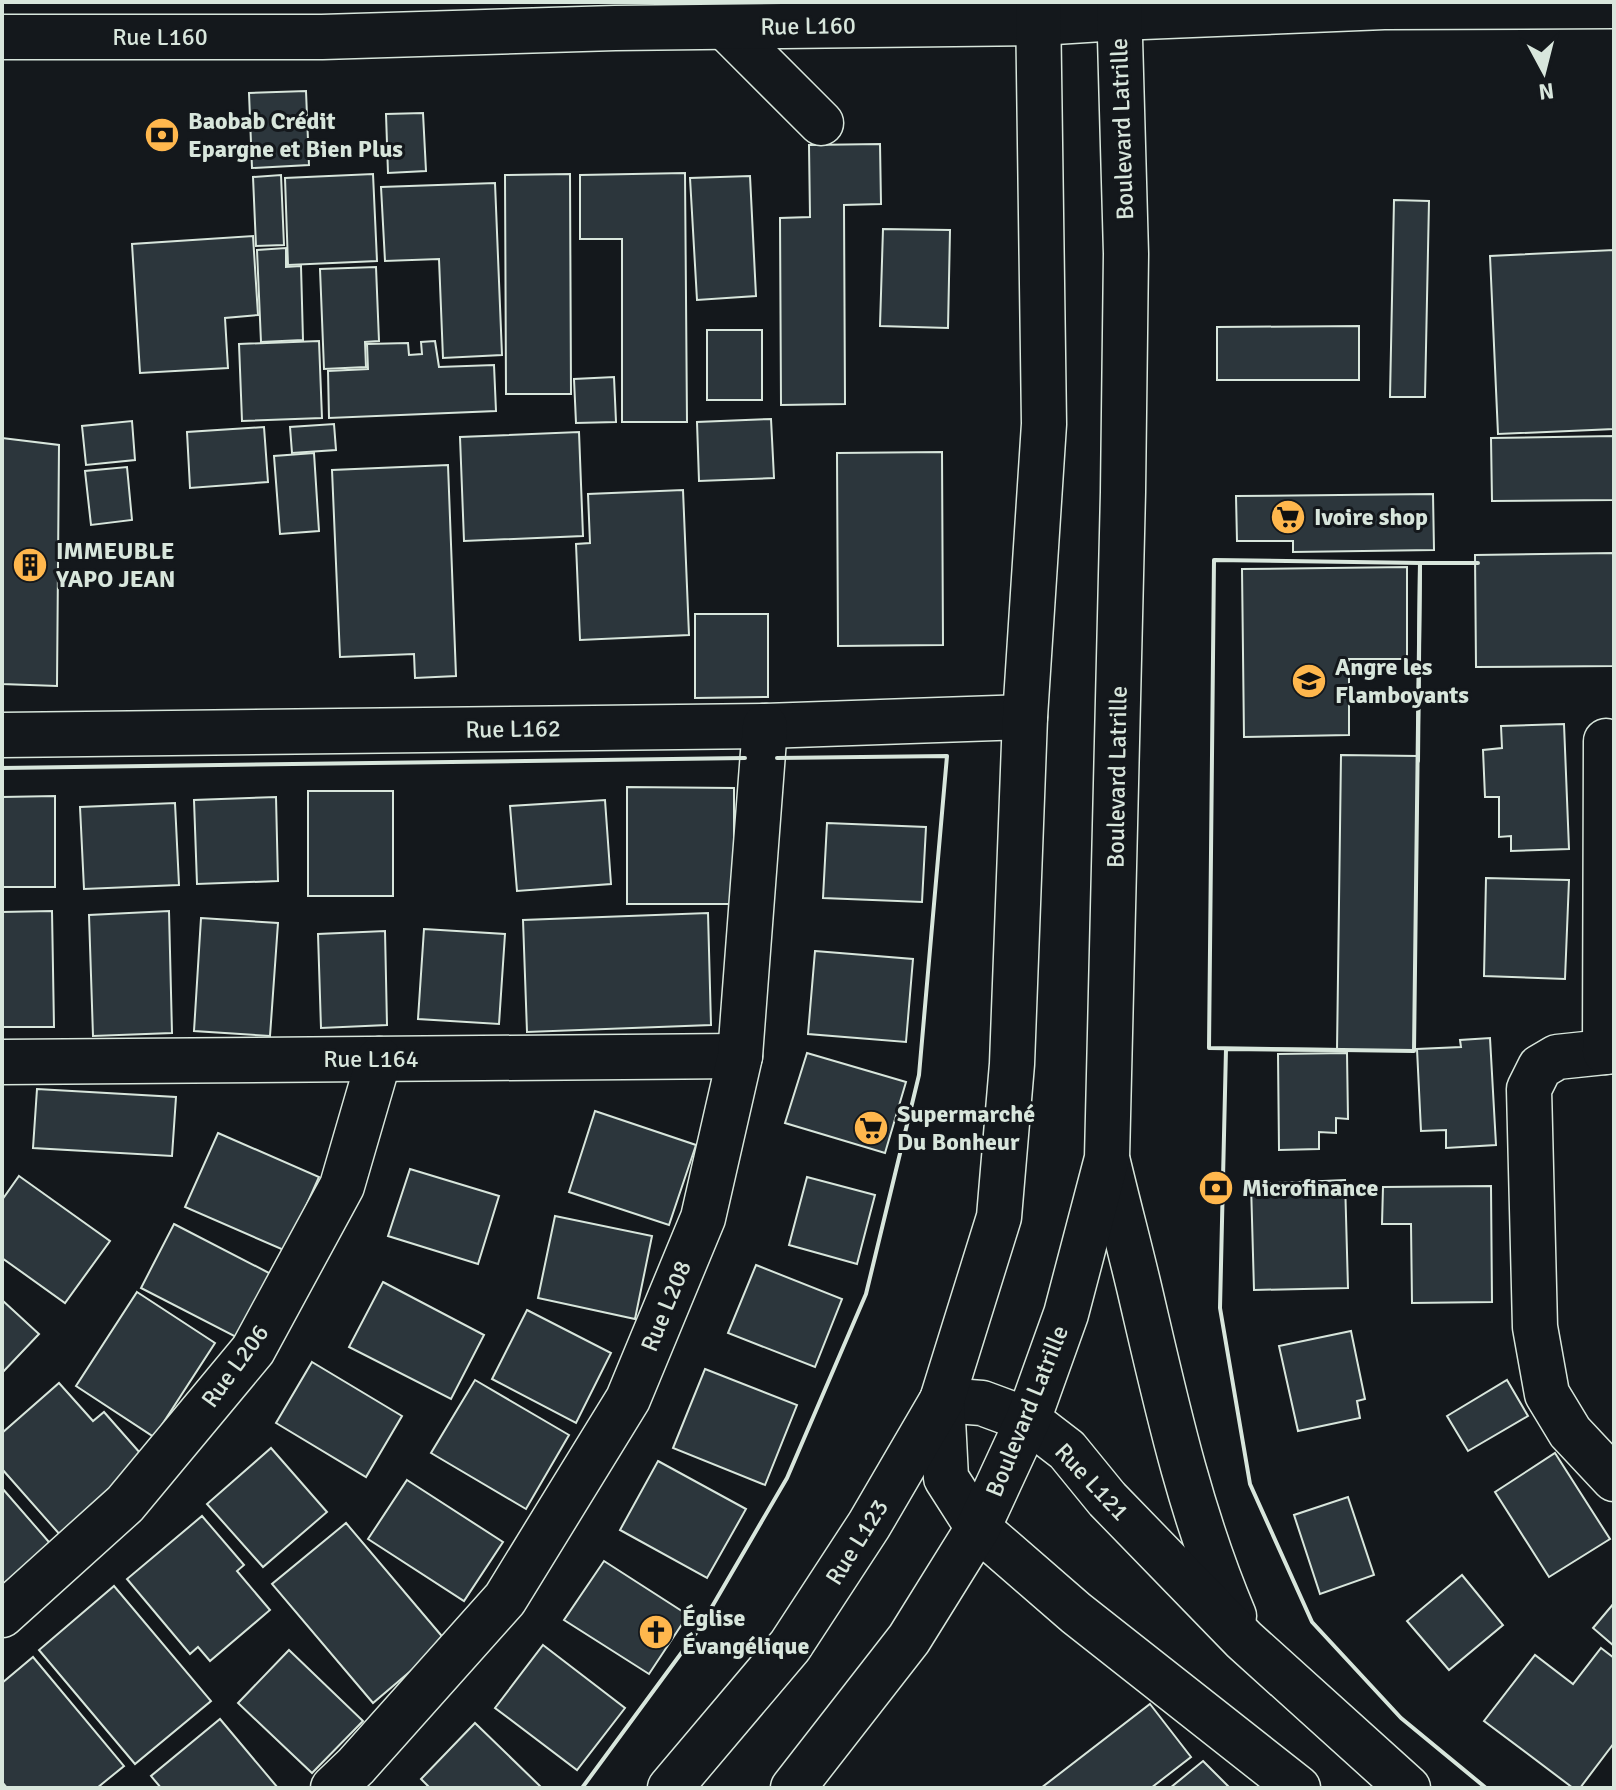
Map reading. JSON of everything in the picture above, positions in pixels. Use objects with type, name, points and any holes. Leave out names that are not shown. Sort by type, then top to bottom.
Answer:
[{"type":"street","name":"Rue L160","points":[[2,37],[322,37],[725,27],[1118,10],[1384,5],[1614,6]]},
{"type":"street","name":"Boulevard Latrille","points":[[978,1528],[1028,1420],[1066,1314],[1107,1158],[1126,254],[1118,10]]},
{"type":"street","points":[[1038,12],[1044,424],[1025,717],[1012,1064],[999,1217],[942,1400],[946,1478],[978,1528],[1076,1613],[1298,1788]]},
{"type":"street","points":[[725,27],[821,123]]},
{"type":"street","name":"Rue L162","points":[[2,735],[765,726],[1025,717]]},
{"type":"street","name":"Rue L208","points":[[333,1788],[505,1599],[628,1399],[703,1218],[740,1056],[765,726]]},
{"type":"street","points":[[1606,741],[1610,1052],[1557,1057],[1540,1067],[1529,1089],[1535,1327],[1547,1394],[1570,1432],[1614,1479]]},
{"type":"street","name":"Rue L164","points":[[2,1062],[740,1056]]},
{"type":"street","name":"Rue L206","points":[[2,1615],[125,1504],[253,1350],[342,1186],[379,1059]]},
{"type":"street","points":[[1107,1158],[1154,1359],[1196,1515],[1244,1640]]},
{"type":"street","name":"Rue L121","points":[[942,1400],[982,1403],[1028,1420],[1067,1450],[1107,1499],[1244,1640],[1408,1788]]},
{"type":"street","name":"Rue L123","points":[[670,1788],[790,1646],[869,1525],[942,1400]]},
{"type":"street","points":[[793,1788],[909,1639],[978,1528]]},
{"type":"building","points":[[306,91],[309,165],[252,168],[249,93]]},
{"type":"building","points":[[423,113],[426,171],[388,173],[386,114]]},
{"type":"building","points":[[880,144],[881,204],[844,205],[845,404],[781,405],[780,218],[810,217],[809,145]]},
{"type":"building","points":[[685,173],[687,422],[622,422],[622,239],[580,239],[580,175]]},
{"type":"building","points":[[373,174],[377,261],[288,265],[285,178]]},
{"type":"building","points":[[570,174],[571,394],[506,394],[505,175]]},
{"type":"building","points":[[281,175],[284,245],[256,246],[253,177]]},
{"type":"building","points":[[750,176],[756,296],[697,300],[690,178]]},
{"type":"building","points":[[495,183],[502,355],[443,358],[439,259],[385,261],[381,187]]},
{"type":"building","points":[[1394,200],[1429,201],[1425,397],[1390,397]]},
{"type":"building","points":[[883,229],[950,230],[948,328],[880,326]]},
{"type":"building","points":[[253,236],[258,315],[225,318],[228,368],[140,373],[132,244]]},
{"type":"building","points":[[286,248],[286,267],[301,266],[303,340],[261,342],[257,250]]},
{"type":"building","points":[[1614,250],[1614,429],[1498,434],[1490,256]]},
{"type":"building","points":[[376,267],[379,341],[365,342],[366,367],[324,369],[320,269]]},
{"type":"building","points":[[1359,326],[1359,380],[1217,380],[1217,327]]},
{"type":"building","points":[[707,330],[762,330],[762,400],[707,400]]},
{"type":"building","points":[[319,341],[322,418],[242,421],[239,344]]},
{"type":"building","points":[[435,341],[439,367],[494,365],[496,411],[329,418],[328,371],[368,369],[367,344],[408,343],[409,355],[422,354],[421,342]]},
{"type":"building","points":[[614,377],[616,422],[576,423],[574,379]]},
{"type":"building","points":[[771,419],[774,478],[699,481],[697,422]]},
{"type":"building","points":[[132,421],[135,460],[86,465],[82,426]]},
{"type":"building","points":[[334,424],[336,450],[292,453],[290,427]]},
{"type":"building","points":[[264,427],[268,482],[190,488],[187,432]]},
{"type":"building","points":[[579,432],[583,536],[464,541],[460,437]]},
{"type":"building","points":[[1614,436],[1614,500],[1492,501],[1491,438]]},
{"type":"building","name":"IMMEUBLE YAPO JEAN","points":[[2,438],[59,445],[57,686],[2,684]]},
{"type":"building","points":[[942,452],[943,645],[838,646],[837,453]]},
{"type":"building","points":[[314,453],[319,531],[280,534],[274,456]]},
{"type":"building","points":[[448,465],[456,676],[415,678],[414,654],[340,657],[332,470]]},
{"type":"building","points":[[127,467],[132,520],[91,525],[85,471]]},
{"type":"building","points":[[683,490],[689,635],[580,640],[576,544],[590,543],[588,494]]},
{"type":"building","points":[[1433,494],[1434,550],[1293,552],[1293,541],[1237,541],[1236,496]]},
{"type":"building","points":[[1614,553],[1614,666],[1476,667],[1475,555]]},
{"type":"building","points":[[1407,567],[1407,659],[1349,659],[1349,735],[1244,737],[1242,569]]},
{"type":"building","points":[[695,614],[768,614],[768,697],[695,698]]},
{"type":"building","points":[[1564,724],[1569,849],[1511,851],[1511,836],[1499,837],[1499,797],[1485,797],[1483,750],[1502,748],[1501,726]]},
{"type":"building","points":[[1341,755],[1418,756],[1414,1051],[1337,1050]]},
{"type":"building","points":[[627,787],[734,788],[734,904],[627,904]]},
{"type":"building","points":[[308,791],[393,791],[393,896],[308,896]]},
{"type":"building","points":[[55,796],[55,887],[2,887],[2,797]]},
{"type":"building","points":[[276,797],[278,881],[197,884],[194,800]]},
{"type":"building","points":[[605,800],[611,884],[517,891],[510,806]]},
{"type":"building","points":[[175,803],[179,885],[84,889],[80,807]]},
{"type":"building","points":[[827,823],[926,827],[922,902],[823,898]]},
{"type":"building","points":[[1486,878],[1569,880],[1565,979],[1484,976]]},
{"type":"building","points":[[52,911],[54,1027],[2,1027],[2,912]]},
{"type":"building","points":[[169,911],[172,1033],[93,1036],[89,915]]},
{"type":"building","points":[[708,913],[711,1025],[527,1032],[523,920]]},
{"type":"building","points":[[201,918],[278,923],[270,1036],[194,1031]]},
{"type":"building","points":[[424,929],[505,934],[499,1024],[418,1019]]},
{"type":"building","points":[[385,931],[387,1025],[321,1028],[318,934]]},
{"type":"building","points":[[815,951],[913,959],[906,1042],[808,1034]]},
{"type":"building","points":[[1490,1038],[1496,1145],[1446,1148],[1446,1130],[1421,1131],[1417,1049],[1461,1047],[1460,1040]]},
{"type":"building","points":[[807,1053],[906,1082],[885,1153],[785,1123]]},
{"type":"building","points":[[1347,1053],[1348,1119],[1336,1118],[1336,1133],[1319,1132],[1319,1149],[1279,1150],[1278,1054]]},
{"type":"building","points":[[37,1089],[176,1097],[172,1156],[33,1148]]},
{"type":"building","points":[[595,1111],[696,1145],[669,1225],[569,1192]]},
{"type":"building","points":[[218,1133],[319,1177],[286,1251],[185,1207]]},
{"type":"building","points":[[410,1169],[499,1196],[478,1264],[388,1236]]},
{"type":"building","points":[[19,1176],[110,1241],[65,1303],[2,1258],[2,1200]]},
{"type":"building","points":[[807,1177],[875,1195],[857,1264],[789,1245]]},
{"type":"building","points":[[1345,1180],[1348,1288],[1254,1290],[1251,1184]]},
{"type":"building","points":[[1491,1186],[1492,1302],[1412,1303],[1411,1224],[1382,1224],[1383,1187]]},
{"type":"building","points":[[555,1216],[652,1236],[635,1319],[538,1298]]},
{"type":"building","points":[[174,1224],[271,1274],[238,1338],[141,1288]]},
{"type":"building","points":[[756,1265],[842,1299],[815,1367],[728,1333]]},
{"type":"building","points":[[383,1282],[484,1335],[451,1399],[349,1347]]},
{"type":"building","points":[[137,1292],[215,1343],[154,1437],[76,1386]]},
{"type":"building","points":[[2,1300],[39,1334],[2,1373]]},
{"type":"building","points":[[527,1310],[611,1353],[576,1423],[492,1379]]},
{"type":"building","points":[[1351,1331],[1365,1399],[1357,1401],[1360,1418],[1298,1431],[1279,1346]]},
{"type":"building","points":[[312,1362],[402,1416],[366,1477],[276,1423]]},
{"type":"building","points":[[705,1369],[797,1405],[765,1485],[673,1448]]},
{"type":"building","points":[[475,1380],[569,1435],[526,1509],[431,1453]]},
{"type":"building","points":[[1507,1380],[1528,1416],[1468,1451],[1447,1416]]},
{"type":"building","points":[[59,1383],[93,1421],[104,1412],[148,1462],[62,1537],[2,1469],[2,1433]]},
{"type":"building","points":[[271,1448],[327,1512],[263,1567],[207,1504]]},
{"type":"building","points":[[1555,1453],[1610,1539],[1549,1577],[1495,1492]]},
{"type":"building","points":[[658,1461],[746,1509],[707,1578],[620,1530]]},
{"type":"building","points":[[407,1480],[503,1542],[464,1601],[368,1539]]},
{"type":"building","points":[[2,1488],[55,1549],[2,1596]]},
{"type":"building","points":[[1348,1497],[1374,1575],[1320,1594],[1294,1515]]},
{"type":"building","points":[[202,1516],[244,1565],[237,1571],[270,1610],[210,1661],[198,1647],[190,1654],[127,1579]]},
{"type":"building","points":[[346,1523],[446,1641],[373,1703],[272,1584]]},
{"type":"building","points":[[604,1561],[688,1615],[649,1674],[564,1620]]},
{"type":"building","points":[[1462,1575],[1503,1625],[1449,1670],[1407,1621]]},
{"type":"building","points":[[114,1586],[211,1701],[135,1764],[39,1650]]},
{"type":"building","points":[[1614,1603],[1614,1646],[1593,1628]]},
{"type":"building","points":[[543,1645],[625,1708],[577,1770],[495,1708]]},
{"type":"building","points":[[1601,1648],[1614,1658],[1614,1743],[1580,1788],[1573,1788],[1484,1721],[1535,1655],[1573,1684]]},
{"type":"building","points":[[289,1650],[363,1721],[312,1773],[238,1703]]},
{"type":"building","points":[[33,1657],[124,1766],[97,1788],[7,1788],[2,1782],[2,1683]]},
{"type":"building","points":[[1150,1704],[1191,1757],[1151,1788],[1041,1788]]},
{"type":"building","points":[[220,1719],[278,1788],[161,1788],[151,1776]]},
{"type":"building","points":[[475,1723],[542,1788],[430,1788],[421,1779]]},
{"type":"building","points":[[1203,1761],[1230,1788],[1170,1788]]},
{"type":"wall","points":[[1214,560],[1420,563],[1414,1051],[1209,1048],[1214,560]]},
{"type":"wall","points":[[1418,761],[1420,563],[1478,563]]},
{"type":"wall","points":[[582,1788],[699,1629],[787,1478],[866,1294],[919,1075],[947,756],[777,758]]},
{"type":"wall","points":[[2,768],[745,758]]},
{"type":"wall","points":[[1340,1050],[1226,1049],[1220,1308],[1250,1484],[1312,1622],[1401,1718],[1486,1788]]},
{"type":"place","name":"Baobab Crédit Epargne et Bien Plus","points":[[162,135]]},
{"type":"place","name":"Ivoire shop","points":[[1288,517]]},
{"type":"place","name":"IMMEUBLE YAPO JEAN","points":[[30,565]]},
{"type":"place","name":"Angre les Flamboyants","points":[[1309,681]]},
{"type":"place","name":"Supermarché Du Bonheur","points":[[871,1128]]},
{"type":"place","name":"Microfinance","points":[[1216,1188]]},
{"type":"place","name":"Église Évangélique","points":[[656,1632]]}]
